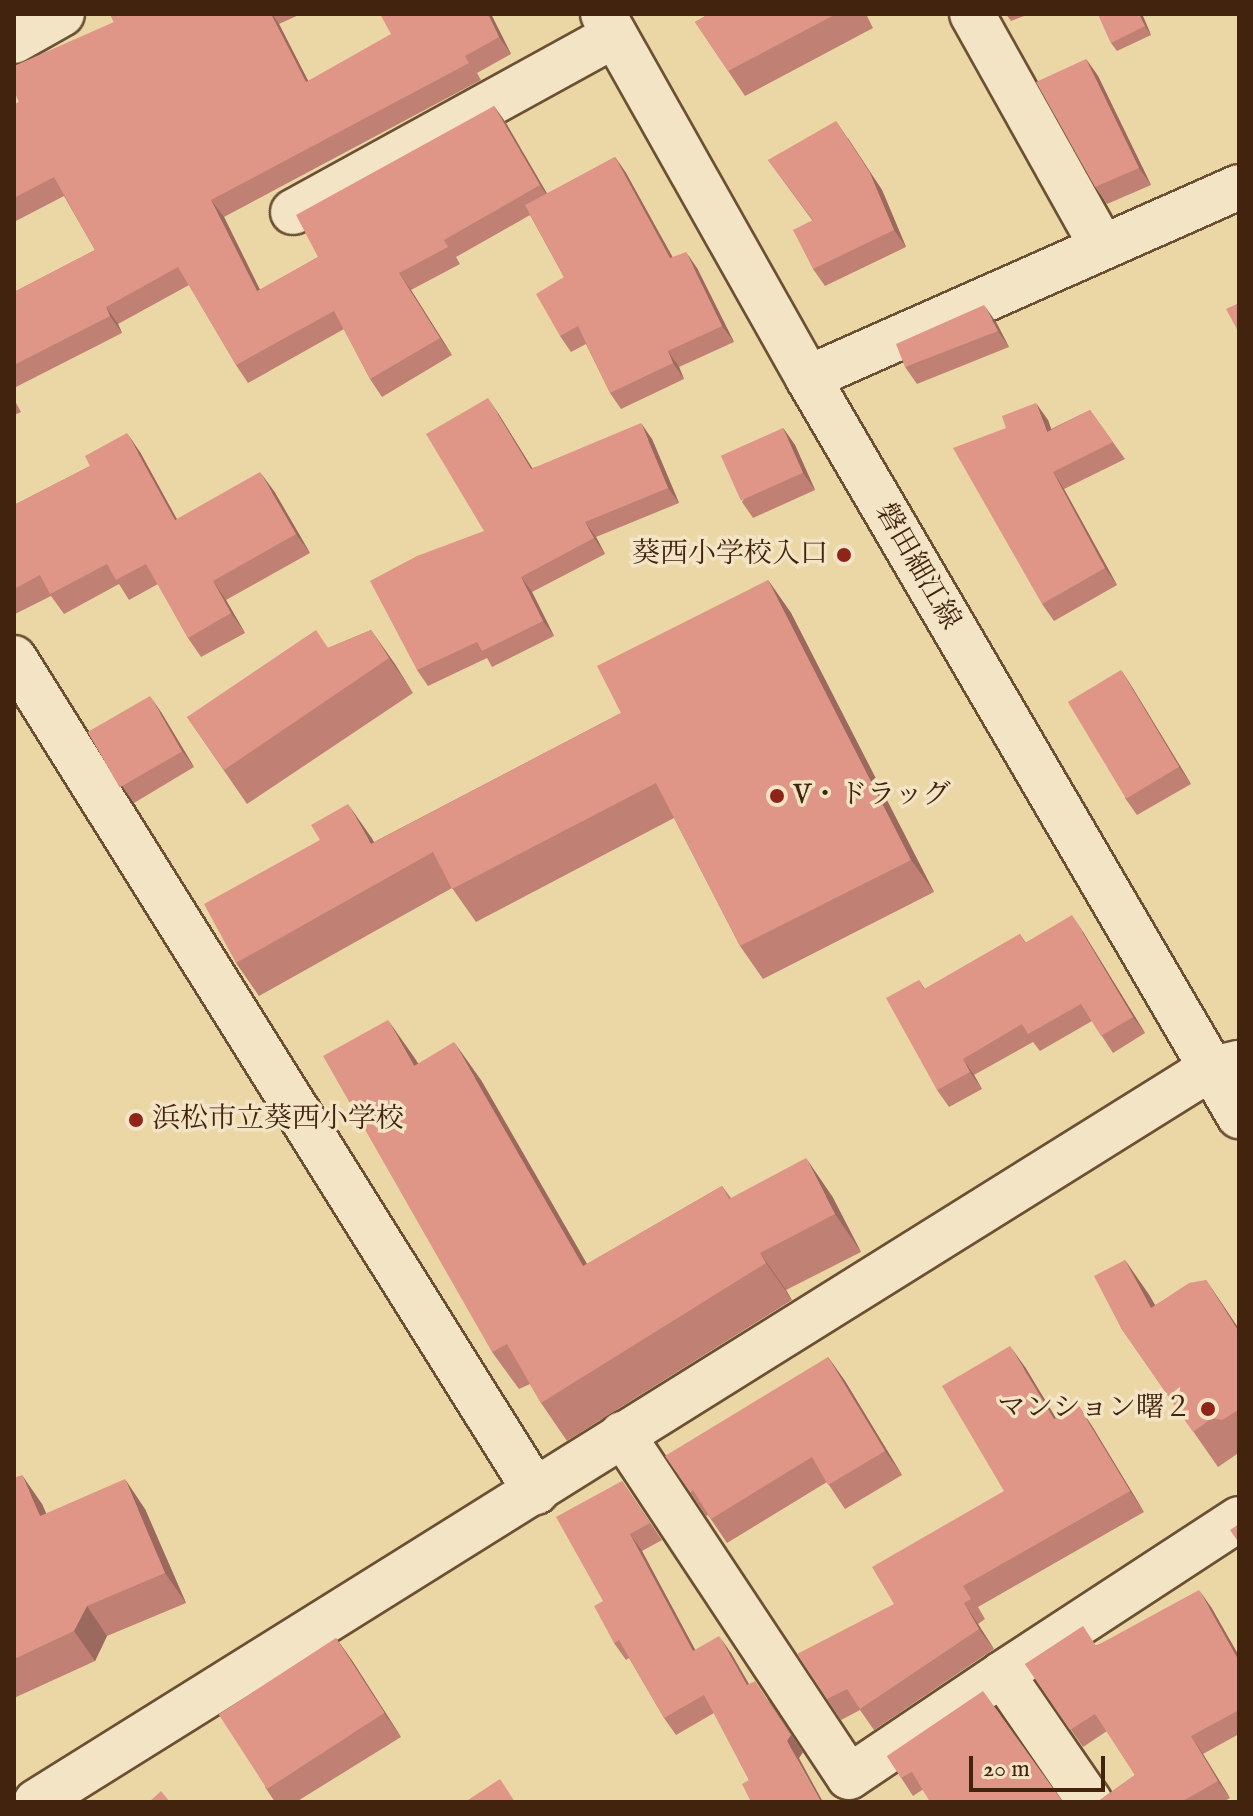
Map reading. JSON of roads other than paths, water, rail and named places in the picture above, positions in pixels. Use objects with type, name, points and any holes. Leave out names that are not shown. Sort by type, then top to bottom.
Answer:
[{"type":"street","points":[[972,14],[1101,245]]},
{"type":"street","points":[[293,212],[609,25]]},
{"type":"street","name":"磐田細江線","points":[[609,25],[808,378],[1224,1067],[1239,1116]]},
{"type":"street","points":[[808,378],[1101,245],[1239,187]]},
{"type":"street","points":[[14,658],[536,1492]]},
{"type":"street","points":[[36,1802],[536,1492],[622,1434],[1224,1067]]},
{"type":"street","points":[[622,1434],[849,1777],[1239,1519]]},
{"type":"street","points":[[1002,1674],[1090,1802]]},
{"type":"place","name":"葵西小学校入口","points":[[844,555]]},
{"type":"place","name":"V・ドラッグ","points":[[777,796]]},
{"type":"place","name":"浜松市立葵西小学校","points":[[136,1120]]},
{"type":"place","name":"マンション曙２","points":[[1208,1409]]}]
